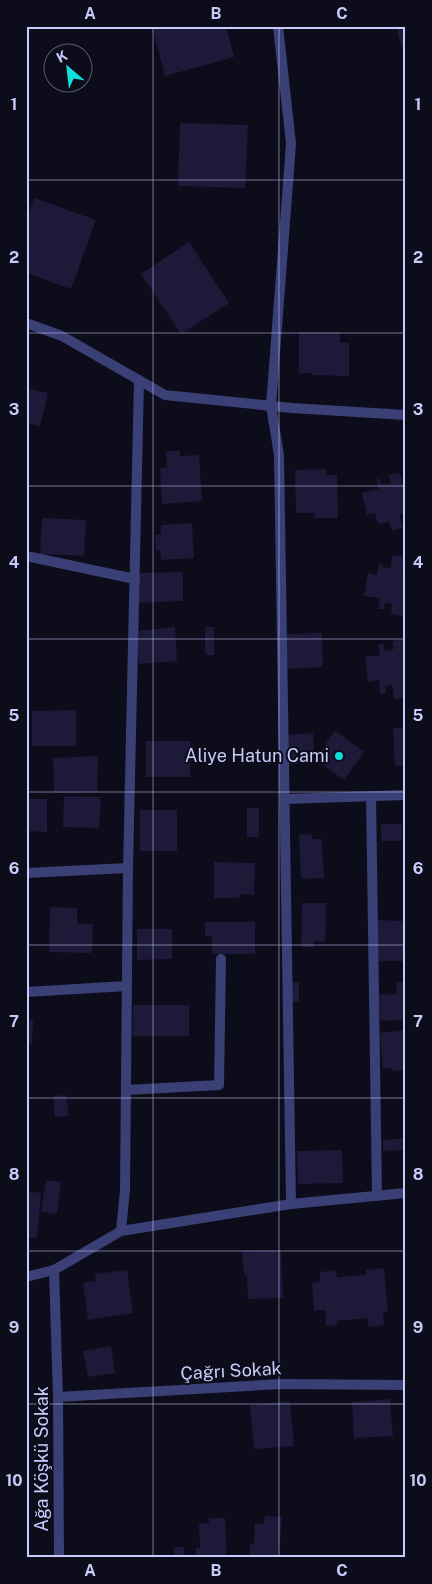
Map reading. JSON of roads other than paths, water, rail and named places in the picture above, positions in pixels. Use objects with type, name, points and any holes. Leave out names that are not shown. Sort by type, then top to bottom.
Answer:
[{"type":"street","points":[[278,26],[290,144],[271,406],[279,455],[291,1204]]},
{"type":"street","points":[[26,323],[62,336],[165,395],[271,406],[406,415]]},
{"type":"street","points":[[121,1231],[125,1190],[128,868],[139,380]]},
{"type":"street","points":[[26,556],[135,579]]},
{"type":"street","points":[[285,799],[406,795]]},
{"type":"street","points":[[371,796],[377,1196]]},
{"type":"street","points":[[26,872],[128,868]]},
{"type":"street","points":[[126,1090],[219,1085],[221,959]]},
{"type":"street","points":[[26,992],[128,986]]},
{"type":"street","points":[[26,1277],[54,1270],[121,1231],[291,1204],[406,1193]]},
{"type":"street","name":"Ağa Köşkü Sokak","points":[[54,1270],[58,1397],[59,1558]]},
{"type":"street","name":"Çağrı Sokak","points":[[58,1397],[281,1384],[406,1385]]},
{"type":"place","name":"Aliye Hatun Cami","points":[[339,756]]}]
